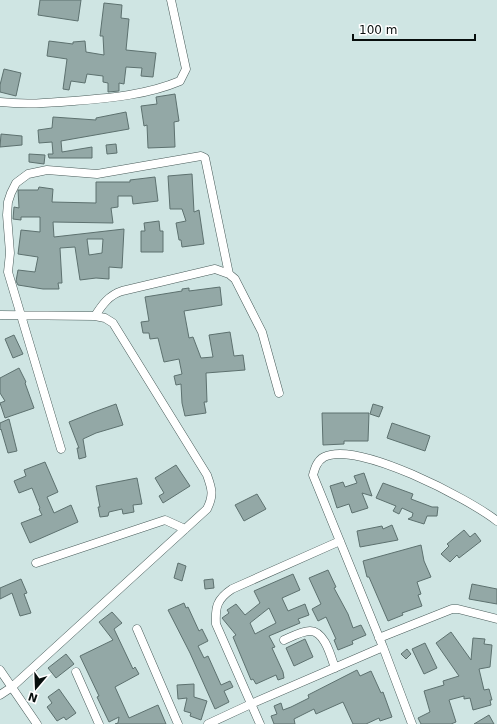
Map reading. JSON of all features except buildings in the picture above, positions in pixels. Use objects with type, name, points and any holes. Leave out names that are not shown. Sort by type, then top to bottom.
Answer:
[{"type":"street","points":[[0,102],[53,102],[104,99],[155,89],[180,81],[186,69],[171,0]]},
{"type":"street","points":[[61,449],[8,272],[10,253],[7,215],[8,202],[16,183],[28,174],[46,170],[97,174],[200,156],[205,158],[229,274]]},
{"type":"street","points":[[95,316],[104,302],[114,293],[215,269],[229,274],[235,279],[262,332],[279,393]]},
{"type":"street","points":[[0,315],[95,316],[105,318],[113,323],[207,475],[212,487],[212,499],[207,509],[12,687],[0,695]]},
{"type":"street","points":[[412,724],[313,475],[317,464],[324,457],[337,454],[352,455],[386,464],[420,477],[456,495],[497,521]]},
{"type":"street","points":[[36,563],[165,520],[185,529]]},
{"type":"street","points":[[260,724],[216,624],[215,612],[218,602],[223,595],[232,590],[340,541]]},
{"type":"street","points":[[379,638],[458,609],[497,619]]},
{"type":"street","points":[[137,629],[178,724]]},
{"type":"street","points":[[284,640],[309,631],[315,631],[321,636],[326,644],[335,668]]},
{"type":"street","points":[[208,724],[251,704],[383,648]]},
{"type":"street","points":[[0,670],[37,724]]},
{"type":"street","points":[[76,672],[99,724]]}]
